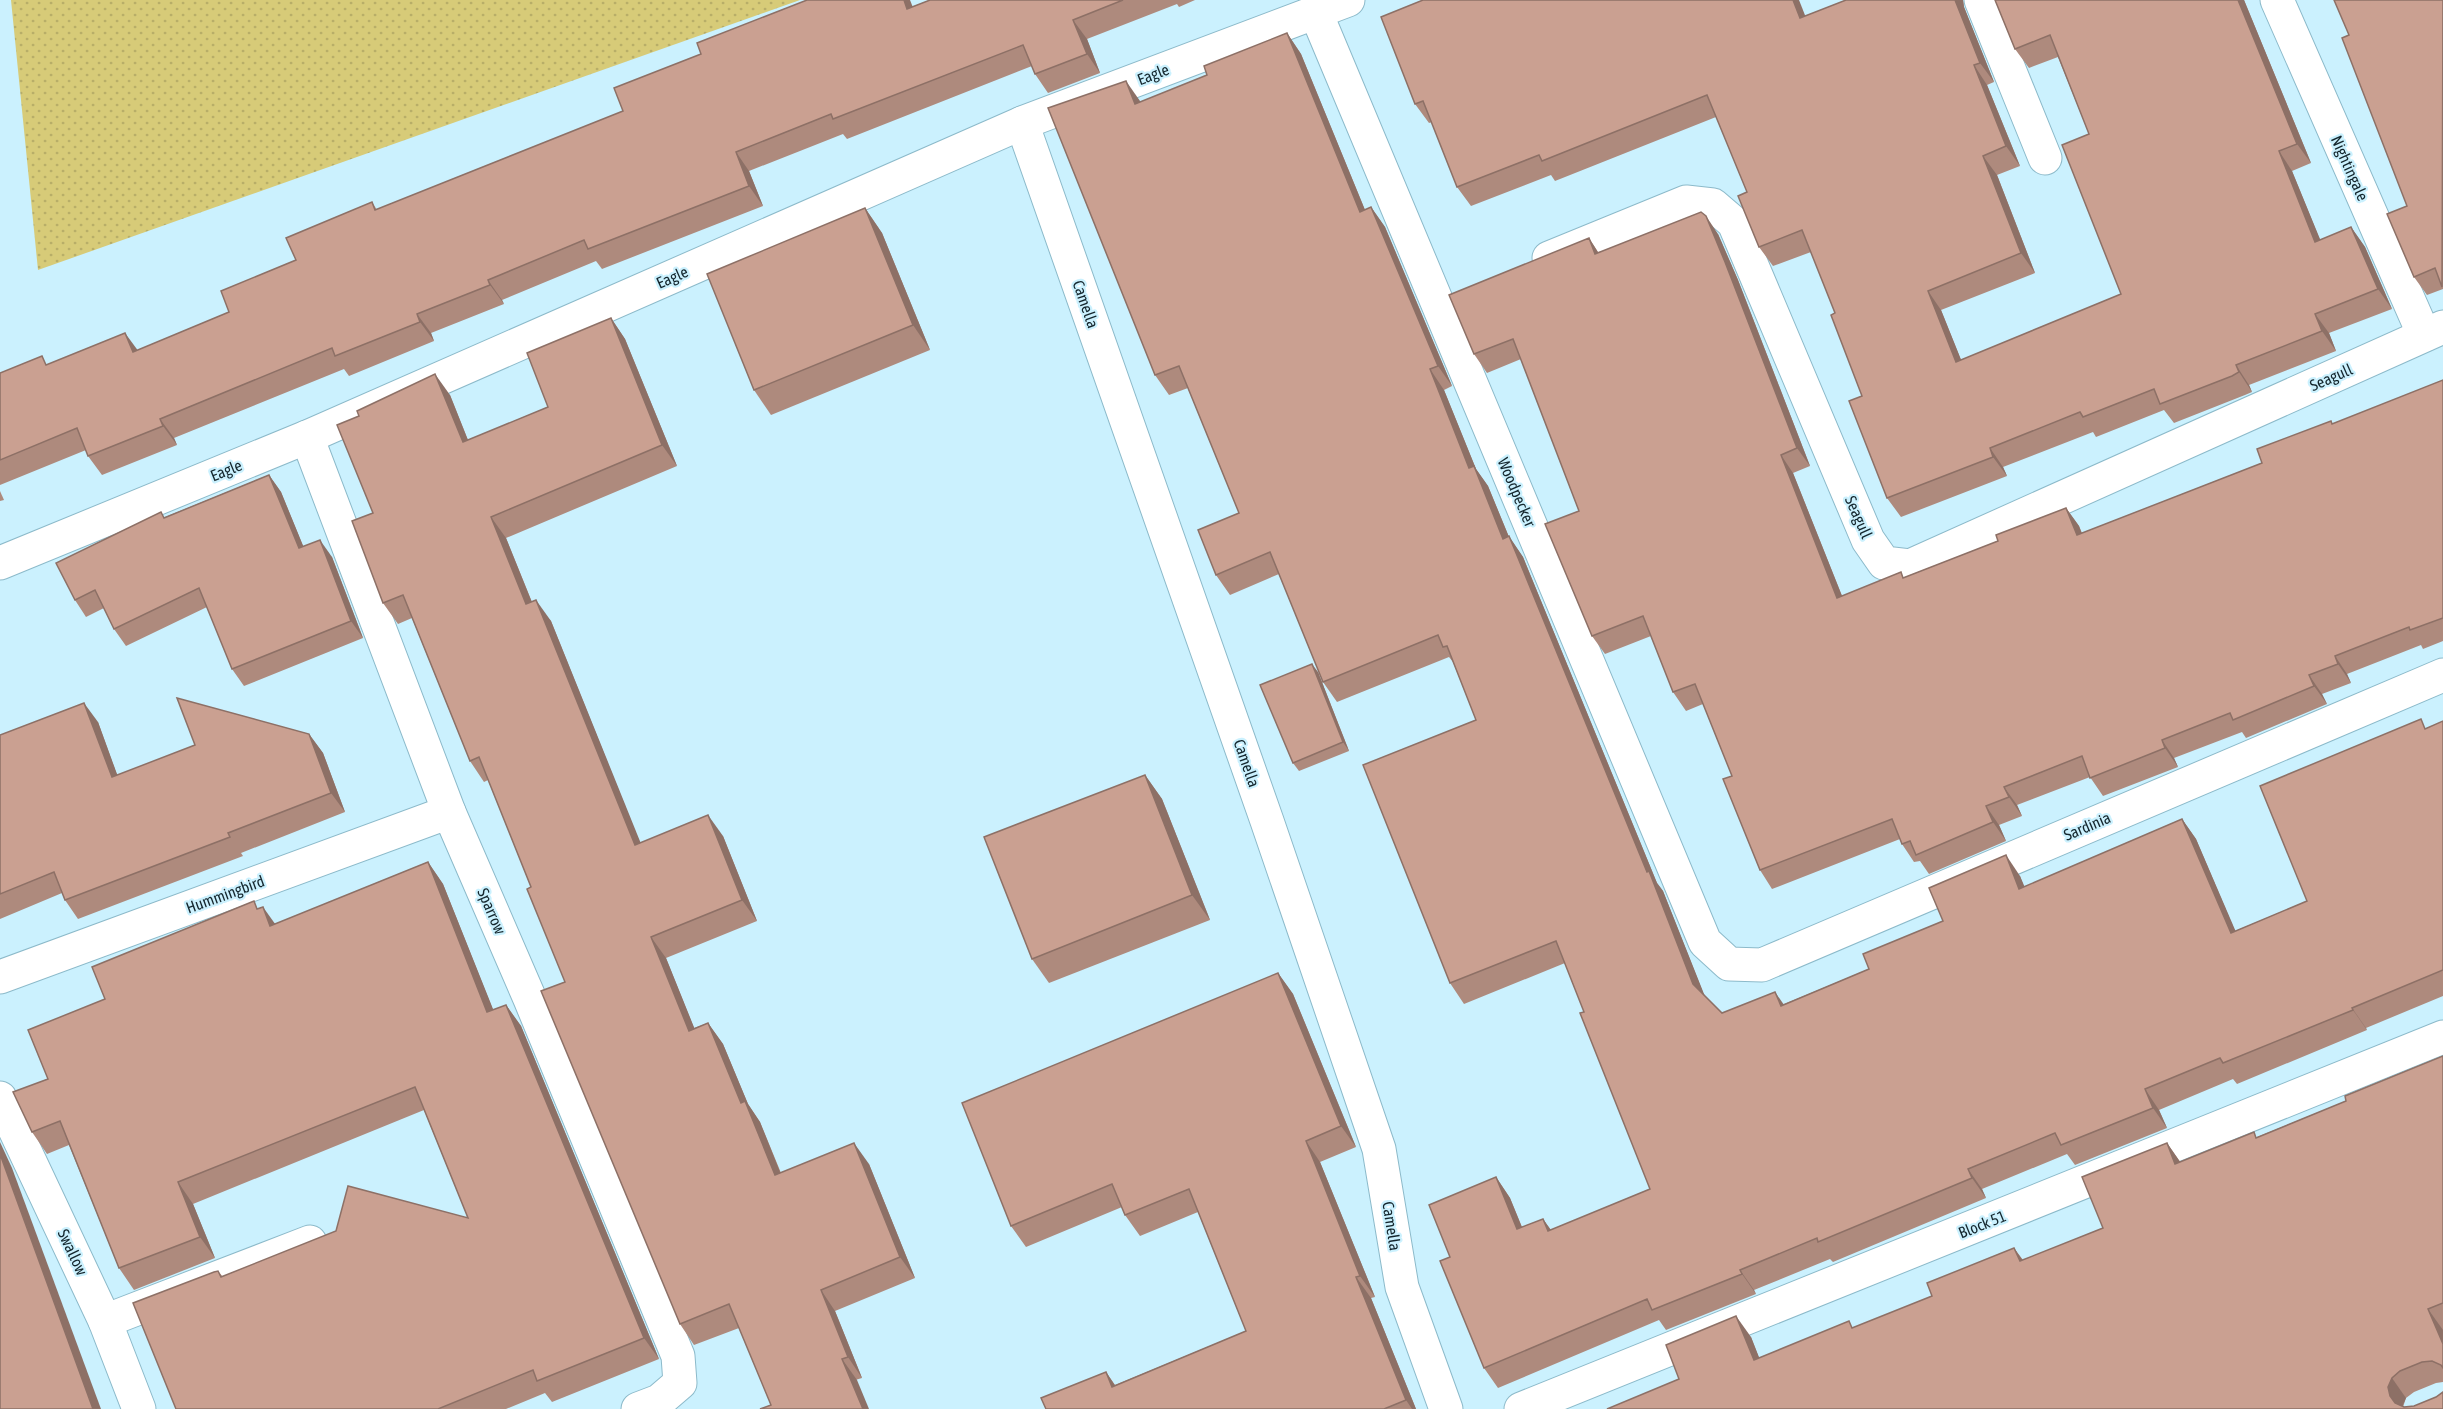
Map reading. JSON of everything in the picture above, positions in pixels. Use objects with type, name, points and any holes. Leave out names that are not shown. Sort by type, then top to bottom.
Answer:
[{"type":"street","name":"Eagle","points":[[0,563],[307,437],[1022,123],[1348,0]]},
{"type":"street","points":[[1981,0],[2045,158]]},
{"type":"street","name":"Nightingale","points":[[2277,0],[2434,331]]},
{"type":"street","name":"Woodpecker","points":[[1316,13],[1449,299],[1705,942],[1729,964]]},
{"type":"street","name":"Camella","points":[[1022,123],[1259,798],[1375,1137],[1402,1287],[1446,1409]]},
{"type":"street","name":"Seagull","points":[[1525,268],[1686,202],[1713,205],[1734,223],[1868,540],[1884,563],[1910,566],[2434,331]]},
{"type":"street","name":"Sparrow","points":[[307,437],[449,812],[530,999],[678,1356],[680,1383],[659,1401],[638,1409]]},
{"type":"street","name":"Sardinia","points":[[1729,964],[1762,965],[2443,675]]},
{"type":"street","name":"Hummingbird","points":[[0,977],[449,812]]},
{"type":"street","name":"Block 51","points":[[1521,1409],[2443,1037]]},
{"type":"street","name":"Swallow","points":[[0,1098],[105,1321],[139,1409]]},
{"type":"street","points":[[105,1321],[310,1242]]},
{"type":"shaded area","points":[[11,0],[800,0],[38,270]]},
{"type":"building","points":[[807,0],[904,0],[907,9],[930,0],[1123,0],[1073,20],[1087,54],[1035,74],[1023,45],[833,119],[831,114],[736,152],[749,186],[588,249],[584,240],[488,280],[490,285],[417,314],[420,322],[335,356],[332,348],[160,419],[163,426],[88,456],[77,428],[0,460],[0,373],[42,356],[46,365],[125,333],[133,352],[229,312],[221,291],[296,260],[286,238],[372,202],[375,210],[623,111],[614,88],[701,54],[697,43]]},
{"type":"building","points":[[1423,0],[1793,0],[1800,18],[1846,0],[1955,0],[1980,63],[1974,65],[2006,146],[1983,156],[2021,253],[1928,291],[1956,362],[2121,294],[2062,145],[2089,134],[2050,35],[2015,49],[1995,0],[2238,0],[2297,144],[2279,151],[2315,242],[2351,227],[2378,289],[2315,314],[2322,331],[2236,365],[2239,372],[2232,376],[2160,404],[2154,389],[2083,417],[2080,412],[1990,448],[1993,457],[1887,498],[1849,401],[1862,396],[1831,315],[1835,313],[1802,230],[1759,247],[1738,196],[1747,192],[1707,95],[1542,161],[1539,155],[1457,187],[1423,101],[1415,104],[1381,17]]},
{"type":"building","points":[[2334,0],[2443,0],[2442,287],[2435,268],[2414,277],[2387,214],[2407,206],[2342,38],[2349,35]]},
{"type":"building","points":[[1287,33],[1360,212],[1371,207],[1438,366],[1430,369],[1469,468],[1474,466],[1503,539],[1509,536],[1647,872],[1649,871],[1693,984],[1722,1013],[1775,992],[1781,1006],[1869,969],[1863,954],[1943,921],[1929,888],[2006,855],[2019,889],[2182,819],[2231,933],[2307,901],[2260,786],[2421,719],[2425,729],[2443,721],[2443,970],[2352,1008],[2353,1010],[2223,1063],[2220,1058],[2145,1089],[2153,1108],[2061,1145],[2055,1133],[1968,1169],[1972,1178],[1818,1242],[1817,1238],[1740,1270],[1742,1274],[1652,1310],[1647,1299],[1484,1368],[1440,1261],[1450,1257],[1429,1205],[1496,1177],[1517,1229],[1543,1219],[1548,1231],[1650,1189],[1580,1013],[1584,1012],[1556,941],[1450,983],[1363,765],[1476,720],[1447,646],[1443,647],[1438,635],[1323,682],[1270,552],[1216,575],[1198,530],[1239,513],[1179,366],[1155,375],[1048,108],[1126,81],[1135,104],[1207,75],[1204,66]]},
{"type":"building","points":[[865,208],[913,325],[754,390],[707,274]]},
{"type":"building","points":[[1701,212],[1706,216],[1725,262],[1797,448],[1781,455],[1837,598],[1901,572],[1903,578],[1998,541],[1996,535],[2066,508],[2077,535],[2262,463],[2257,449],[2331,421],[2332,424],[2443,380],[2443,618],[2410,630],[2409,627],[2335,656],[2338,664],[2309,675],[2314,686],[2233,720],[2230,713],[2162,740],[2165,748],[2090,778],[2082,756],[2004,787],[2009,797],[1986,806],[1993,822],[1916,855],[1910,841],[1902,844],[1892,819],[1760,870],[1723,779],[1732,776],[1695,684],[1673,692],[1643,616],[1592,636],[1545,524],[1579,511],[1513,339],[1474,354],[1449,295],[1589,238],[1595,254]]},
{"type":"building","points":[[611,318],[662,445],[491,517],[526,604],[536,600],[635,845],[708,815],[742,900],[651,937],[689,1031],[708,1023],[741,1103],[745,1101],[775,1175],[854,1143],[900,1257],[821,1290],[848,1357],[842,1359],[863,1409],[760,1409],[771,1405],[729,1304],[680,1324],[541,991],[565,982],[527,889],[531,887],[479,757],[470,761],[403,595],[383,603],[352,521],[373,513],[337,425],[359,416],[357,411],[435,374],[463,442],[548,407],[527,353]]},
{"type":"building","points":[[269,475],[299,548],[320,540],[351,621],[232,669],[199,588],[114,629],[95,590],[75,600],[56,563],[161,512],[164,518]]},
{"type":"building","points":[[1312,664],[1343,742],[1293,763],[1260,685]]},
{"type":"building","points":[[177,698],[309,734],[331,793],[228,833],[230,837],[65,900],[54,872],[0,894],[0,735],[84,703],[112,777],[195,745]]},
{"type":"building","points":[[1145,775],[1192,895],[1032,959],[984,837]]},
{"type":"building","points":[[428,862],[487,1012],[506,1005],[644,1338],[537,1381],[533,1370],[438,1409],[176,1409],[133,1303],[214,1272],[218,1271],[221,1277],[336,1231],[348,1186],[468,1218],[415,1087],[178,1182],[200,1237],[119,1268],[60,1121],[32,1132],[13,1092],[48,1079],[28,1030],[105,999],[92,967],[254,901],[257,909],[263,907],[270,926]]},
{"type":"building","points":[[1278,973],[1341,1126],[1306,1141],[1360,1276],[1356,1277],[1406,1400],[1384,1409],[1046,1409],[1041,1398],[1106,1372],[1112,1387],[1246,1331],[1189,1189],[1125,1215],[1112,1184],[1011,1226],[962,1103]]},
{"type":"building","points":[[2443,1056],[2443,1303],[2428,1309],[2443,1344],[2443,1368],[2432,1361],[2422,1362],[2400,1371],[2392,1378],[2388,1387],[2395,1403],[2404,1407],[2414,1406],[2443,1392],[2443,1409],[1607,1409],[1679,1379],[1666,1345],[1736,1316],[1754,1360],[1849,1321],[1852,1328],[1932,1296],[1927,1283],[2014,1248],[2020,1261],[2103,1228],[2082,1177],[2167,1143],[2175,1164],[2254,1132],[2256,1138],[2346,1101],[2345,1096]]},
{"type":"building","points":[[0,1154],[93,1409],[0,1409]]}]
